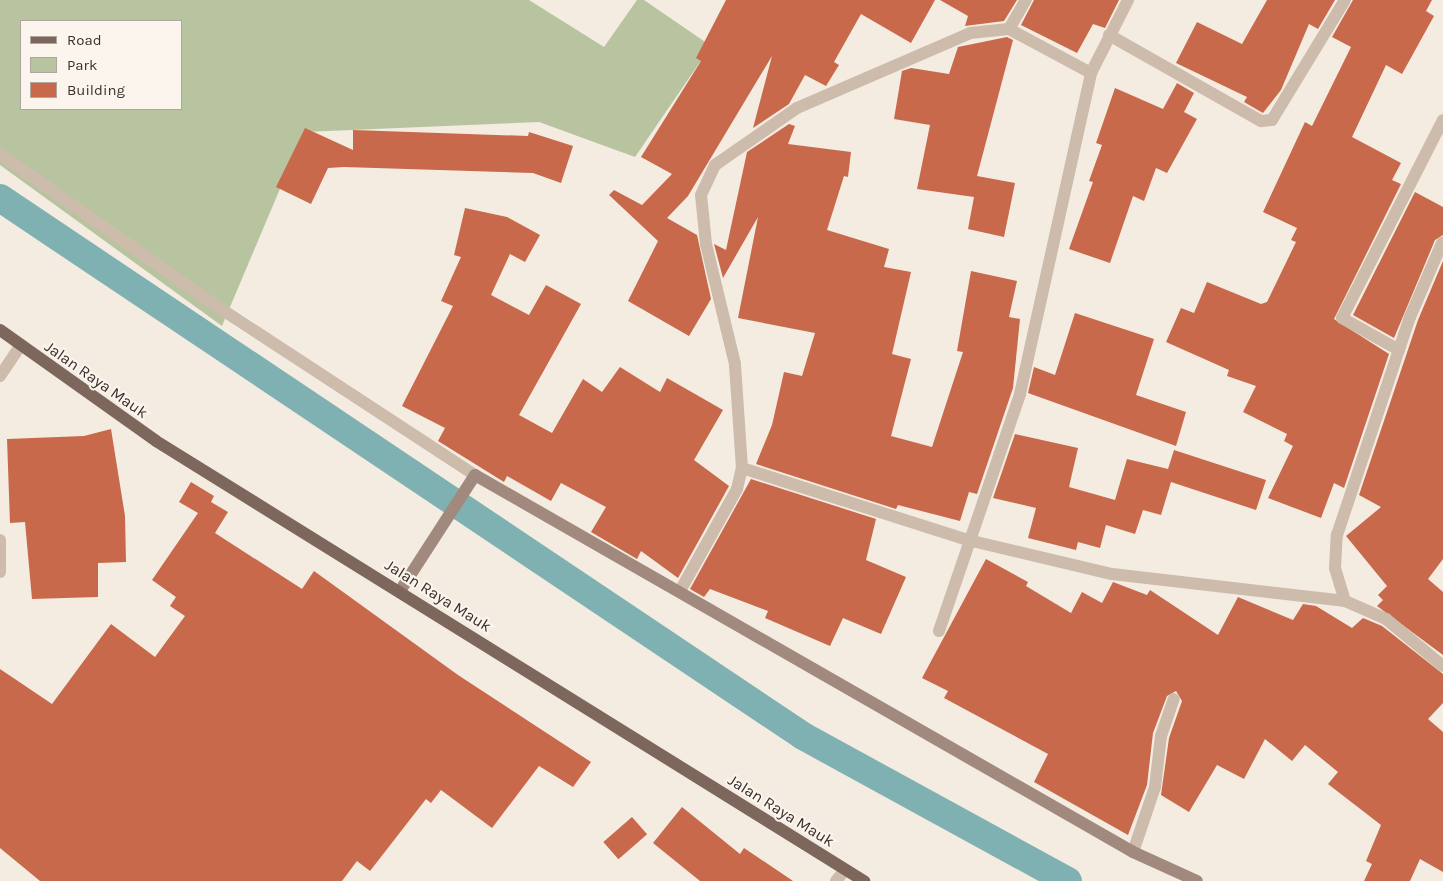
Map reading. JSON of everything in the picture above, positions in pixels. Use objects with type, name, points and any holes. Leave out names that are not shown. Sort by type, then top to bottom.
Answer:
[{"type":"main road","name":"Jalan Raya Mauk","points":[[0,330],[156,441],[864,881]]},
{"type":"street","points":[[1009,29],[1026,0]]},
{"type":"street","points":[[939,631],[968,540],[1020,394],[1091,73],[1128,0]]},
{"type":"street","points":[[1109,35],[1261,121],[1272,120],[1345,0]]},
{"type":"street","points":[[680,591],[737,488],[742,468],[735,364],[706,244],[701,195],[705,181],[715,165],[797,108],[952,40],[1009,29],[1091,73]]},
{"type":"street","points":[[1399,350],[1342,318],[1443,120]]},
{"type":"street","points":[[0,154],[215,305],[475,475],[1133,852],[1197,881]]},
{"type":"street","points":[[1345,601],[1335,568],[1336,534],[1399,350],[1442,243]]},
{"type":"street","points":[[0,376],[20,346]]},
{"type":"street","points":[[742,468],[968,540],[1112,574],[1345,601],[1386,619],[1443,666]]},
{"type":"street","points":[[400,591],[462,491],[475,475]]},
{"type":"street","points":[[0,540],[0,572]]},
{"type":"street","points":[[1133,852],[1155,787],[1161,736],[1174,699]]},
{"type":"street","points":[[836,881],[844,870]]},
{"type":"green space","points":[[0,0],[529,0],[604,47],[637,0],[644,0],[711,46],[635,157],[539,122],[304,132],[222,326],[0,165]]},
{"type":"building","points":[[726,0],[935,0],[911,43],[861,14],[834,62],[839,65],[826,86],[805,75],[789,104],[753,128],[772,56],[688,196],[667,218],[697,235],[711,299],[689,336],[628,301],[658,241],[609,195],[614,190],[642,205],[672,174],[641,157],[701,61],[696,58]]},
{"type":"building","points":[[940,0],[1017,0],[1004,21],[965,26],[968,16]]},
{"type":"building","points":[[1034,0],[1119,0],[1105,28],[1093,24],[1077,53],[1021,25]]},
{"type":"building","points":[[1267,0],[1335,0],[1318,29],[1309,24],[1281,90],[1263,113],[1244,102],[1247,97],[1176,63],[1197,22],[1242,44]]},
{"type":"building","points":[[1353,0],[1432,0],[1426,11],[1434,16],[1402,74],[1386,65],[1352,137],[1401,163],[1392,180],[1401,184],[1334,319],[1389,354],[1344,488],[1334,483],[1321,518],[1268,498],[1293,446],[1284,441],[1287,434],[1243,412],[1256,386],[1227,376],[1229,370],[1166,342],[1181,308],[1194,313],[1207,282],[1261,304],[1267,302],[1296,242],[1291,240],[1297,228],[1263,212],[1305,122],[1312,126],[1351,47],[1332,37]]},
{"type":"building","points":[[1007,37],[1013,40],[977,176],[1015,183],[1004,237],[968,229],[974,197],[917,189],[930,125],[894,119],[902,71],[911,68],[949,74],[958,47]]},
{"type":"building","points":[[1177,83],[1194,93],[1184,112],[1197,119],[1167,173],[1156,168],[1144,201],[1133,196],[1110,263],[1069,249],[1093,182],[1089,181],[1102,145],[1096,143],[1115,88],[1163,109]]},
{"type":"building","points":[[789,124],[795,126],[788,144],[851,152],[848,177],[844,176],[827,230],[889,249],[884,267],[911,272],[892,354],[911,359],[891,436],[932,447],[963,352],[957,351],[971,271],[1017,281],[1009,317],[1020,319],[1013,388],[977,494],[969,492],[960,521],[898,505],[896,509],[756,464],[772,425],[784,372],[802,376],[815,333],[738,318],[758,217],[723,278],[714,244],[726,250],[747,152]]},
{"type":"building","points":[[305,128],[353,150],[353,130],[528,136],[529,132],[573,146],[561,183],[533,173],[328,168],[311,204],[276,187]]},
{"type":"building","points":[[1415,192],[1443,207],[1443,235],[1435,240],[1394,338],[1353,315]]},
{"type":"building","points":[[465,208],[507,217],[540,235],[525,262],[510,254],[491,295],[529,315],[546,285],[581,304],[519,415],[552,433],[583,379],[602,392],[620,367],[660,392],[667,378],[723,410],[694,460],[729,486],[678,578],[641,551],[637,559],[591,532],[606,507],[561,483],[551,501],[507,476],[504,482],[438,441],[445,428],[402,406],[453,306],[441,301],[461,257],[454,255]]},
{"type":"building","points":[[1443,261],[1443,559],[1428,579],[1443,592],[1443,655],[1377,606],[1383,600],[1378,595],[1387,586],[1346,536],[1381,507],[1359,495],[1418,320]]},
{"type":"building","points":[[1075,313],[1154,339],[1136,395],[1186,412],[1176,446],[1028,393],[1034,367],[1055,375]]},
{"type":"building","points":[[111,429],[125,516],[126,562],[98,563],[98,597],[32,599],[25,522],[10,523],[7,439],[84,436]]},
{"type":"building","points":[[1015,434],[1078,448],[1069,487],[1115,500],[1127,459],[1168,469],[1174,450],[1266,480],[1256,510],[1171,482],[1161,515],[1143,510],[1135,534],[1106,525],[1100,548],[1078,542],[1076,550],[1028,538],[1036,508],[993,498]]},
{"type":"building","points":[[751,479],[876,519],[866,560],[906,577],[881,634],[843,618],[830,646],[765,618],[768,611],[710,589],[704,597],[690,589]]},
{"type":"building","points":[[191,482],[214,496],[211,502],[228,512],[215,533],[302,589],[314,571],[458,675],[591,762],[573,787],[539,766],[492,828],[441,790],[431,803],[426,799],[370,871],[357,861],[342,881],[40,881],[0,848],[0,669],[52,704],[111,624],[155,657],[185,616],[170,606],[176,597],[152,580],[198,513],[179,502]]},
{"type":"building","points":[[986,559],[1028,582],[1026,586],[1071,613],[1082,592],[1102,603],[1113,582],[1147,595],[1150,590],[1218,635],[1238,597],[1293,620],[1303,604],[1316,606],[1352,628],[1363,618],[1382,626],[1443,674],[1443,703],[1428,719],[1443,732],[1443,872],[1420,859],[1410,881],[1364,881],[1372,864],[1366,861],[1381,825],[1328,784],[1338,772],[1305,745],[1292,761],[1265,739],[1244,779],[1217,765],[1189,812],[1161,795],[1169,738],[1182,701],[1176,691],[1167,696],[1153,733],[1147,785],[1128,835],[1034,782],[1048,754],[944,698],[948,691],[922,678]]},
{"type":"building","points":[[682,807],[740,854],[744,848],[793,881],[700,881],[653,843]]},
{"type":"building","points":[[632,817],[647,834],[618,859],[603,842]]},
{"type":"waterway","points":[[0,198],[803,736],[1068,881]]}]
